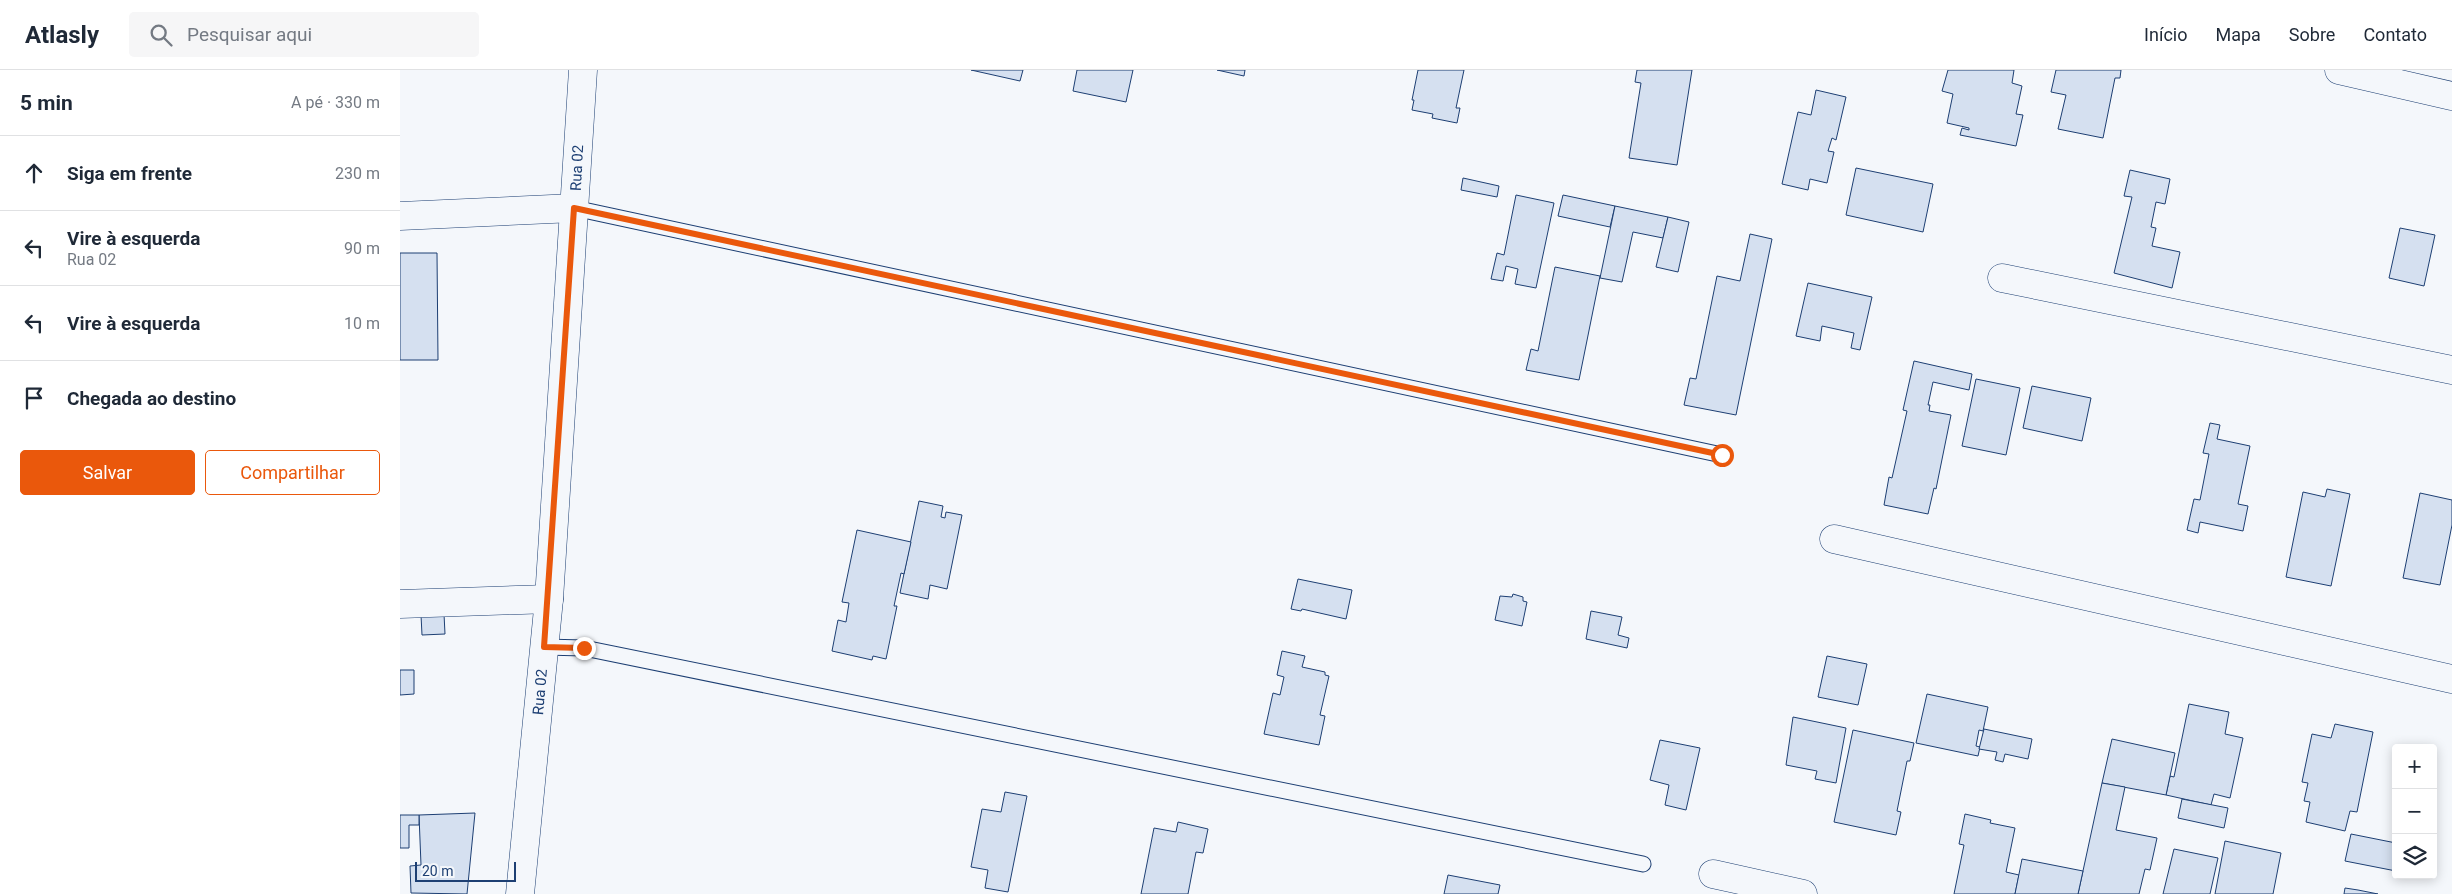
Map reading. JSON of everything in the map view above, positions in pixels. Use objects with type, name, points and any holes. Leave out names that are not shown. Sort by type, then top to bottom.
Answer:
[{"type":"street","name":"Rua 02","points":[[520,894],[549,599],[583,70]]},
{"type":"street","points":[[2339,70],[2452,96]]},
{"type":"street","points":[[400,216],[574,208]]},
{"type":"street","points":[[2002,278],[2452,370]]},
{"type":"street","points":[[1834,539],[2452,679]]},
{"type":"street","points":[[400,604],[549,599]]},
{"type":"street","points":[[1713,874],[1803,894]]},
{"type":"lane","points":[[574,208],[1722,455]]},
{"type":"lane","points":[[544,647],[584,648],[1643,864]]},
{"type":"building","points":[[971,70],[1023,70],[1020,81]]},
{"type":"building","points":[[1077,70],[1133,70],[1126,102],[1073,91]]},
{"type":"building","points":[[1217,70],[1245,70],[1244,76]]},
{"type":"building","points":[[1418,70],[1464,70],[1456,108],[1460,108],[1457,123],[1432,118],[1433,114],[1412,110]]},
{"type":"building","points":[[1637,70],[1692,70],[1677,165],[1629,158],[1641,83],[1635,82]]},
{"type":"building","points":[[1948,70],[2014,70],[2012,83],[2022,86],[2016,114],[2023,115],[2016,146],[1960,135],[1962,128],[1969,130],[1969,128],[1947,123],[1953,94],[1942,91]]},
{"type":"building","points":[[2056,70],[2121,70],[2120,78],[2115,78],[2103,138],[2058,129],[2066,95],[2051,92]]},
{"type":"building","points":[[1816,90],[1846,97],[1836,140],[1832,138],[1828,151],[1834,152],[1827,183],[1810,179],[1808,190],[1782,184],[1798,112],[1811,115]]},
{"type":"building","points":[[1856,168],[1933,184],[1923,232],[1846,215]]},
{"type":"building","points":[[2130,170],[2170,179],[2165,204],[2156,202],[2151,227],[2156,228],[2152,246],[2180,252],[2172,288],[2114,273],[2132,197],[2124,196]]},
{"type":"building","points":[[1463,178],[1499,186],[1497,197],[1461,190]]},
{"type":"building","points":[[1516,195],[1554,203],[1536,288],[1515,284],[1518,269],[1506,266],[1503,281],[1491,279],[1497,253],[1504,255]]},
{"type":"building","points":[[1563,195],[1615,206],[1610,227],[1558,216]]},
{"type":"building","points":[[1615,206],[1668,217],[1663,238],[1633,232],[1622,282],[1600,278]]},
{"type":"building","points":[[1668,217],[1689,222],[1678,272],[1656,267]]},
{"type":"building","points":[[2400,228],[2435,235],[2424,286],[2389,278]]},
{"type":"building","points":[[1750,234],[1772,239],[1736,415],[1684,405],[1690,378],[1696,379],[1717,276],[1740,281]]},
{"type":"building","points":[[400,253],[437,253],[438,360],[400,360]]},
{"type":"building","points":[[1555,267],[1600,276],[1579,380],[1526,370],[1531,349],[1538,351]]},
{"type":"building","points":[[1808,283],[1872,297],[1860,350],[1851,348],[1854,333],[1822,326],[1820,341],[1796,336]]},
{"type":"building","points":[[1914,361],[1972,374],[1969,390],[1933,382],[1928,405],[1930,405],[1929,411],[1951,415],[1936,489],[1934,488],[1928,514],[1884,505],[1889,477],[1892,478],[1907,411],[1903,410]]},
{"type":"building","points":[[1976,379],[2020,388],[2006,455],[1962,446]]},
{"type":"building","points":[[2032,386],[2091,398],[2082,441],[2023,428]]},
{"type":"building","points":[[2210,423],[2220,425],[2217,439],[2250,446],[2238,504],[2248,506],[2243,531],[2200,522],[2198,533],[2187,530],[2194,499],[2200,500],[2209,454],[2203,453]]},
{"type":"building","points":[[2327,489],[2350,494],[2331,586],[2286,577],[2303,492],[2325,497]]},
{"type":"building","points":[[2420,493],[2452,500],[2452,525],[2440,585],[2403,578]]},
{"type":"building","points":[[919,501],[943,506],[941,517],[945,518],[946,512],[962,515],[947,589],[930,585],[928,599],[900,593]]},
{"type":"building","points":[[857,530],[911,542],[904,574],[901,573],[894,606],[897,606],[886,659],[873,656],[872,660],[832,651],[838,620],[846,622],[849,603],[842,602]]},
{"type":"building","points":[[1298,579],[1352,590],[1346,619],[1302,609],[1301,611],[1291,609]]},
{"type":"building","points":[[1513,594],[1523,597],[1523,601],[1527,602],[1522,626],[1495,620],[1500,596],[1512,597]]},
{"type":"building","points":[[1591,611],[1622,617],[1618,635],[1629,638],[1627,648],[1586,639]]},
{"type":"building","points":[[444,614],[445,634],[422,635],[421,615]]},
{"type":"building","points":[[1282,651],[1305,656],[1302,667],[1325,672],[1325,675],[1329,676],[1320,715],[1325,716],[1319,745],[1264,734],[1273,693],[1280,695],[1284,677],[1277,675]]},
{"type":"building","points":[[1827,656],[1867,664],[1858,705],[1818,697]]},
{"type":"building","points":[[400,670],[414,670],[414,694],[400,695]]},
{"type":"building","points":[[1927,694],[1988,707],[1983,731],[1979,730],[1976,746],[1980,747],[1978,756],[1916,743]]},
{"type":"building","points":[[2189,704],[2229,712],[2225,734],[2243,738],[2230,798],[2214,794],[2211,805],[2166,795],[2170,776],[2174,777]]},
{"type":"building","points":[[1793,717],[1846,728],[1836,783],[1815,779],[1817,771],[1786,765]]},
{"type":"building","points":[[2335,724],[2373,732],[2357,812],[2350,811],[2345,831],[2306,822],[2310,802],[2304,801],[2308,783],[2302,782],[2312,734],[2331,738]]},
{"type":"building","points":[[1984,729],[2032,739],[2028,759],[2005,754],[2003,762],[1995,760],[1997,752],[1979,749]]},
{"type":"building","points":[[1853,730],[1914,743],[1910,761],[1907,761],[1897,811],[1901,812],[1896,835],[1834,822]]},
{"type":"building","points":[[2112,739],[2175,753],[2166,795],[2102,783]]},
{"type":"building","points":[[1660,740],[1700,748],[1686,810],[1665,805],[1669,785],[1650,780]]},
{"type":"building","points":[[2102,783],[2125,787],[2116,830],[2157,838],[2150,870],[2145,869],[2139,894],[2078,894]]},
{"type":"building","points":[[1005,792],[1027,796],[1008,892],[985,888],[988,870],[971,867],[982,809],[1001,812]]},
{"type":"building","points":[[2182,799],[2228,808],[2224,828],[2178,818]]},
{"type":"building","points":[[475,813],[467,894],[411,893],[410,866],[421,865],[419,815]]},
{"type":"building","points":[[1965,814],[1991,820],[1990,823],[2015,828],[2006,872],[2019,875],[2015,894],[1954,894],[1964,845],[1959,844]]},
{"type":"building","points":[[400,815],[419,815],[419,825],[409,825],[409,848],[400,848]]},
{"type":"building","points":[[1178,822],[1208,829],[1203,853],[1196,852],[1188,894],[1141,894],[1154,828],[1176,832]]},
{"type":"building","points":[[2351,834],[2392,842],[2392,870],[2345,861]]},
{"type":"building","points":[[2225,841],[2281,853],[2273,894],[2215,894]]},
{"type":"building","points":[[2174,849],[2218,858],[2210,894],[2163,894]]},
{"type":"building","points":[[2022,859],[2083,871],[2078,894],[2015,894]]},
{"type":"building","points":[[1448,875],[1500,885],[1498,894],[1444,894]]},
{"type":"building","points":[[2345,888],[2358,890],[2378,894],[2344,894]]},
{"type":"route","points":[[584,648],[544,647],[549,599],[574,208],[1722,455]]}]
